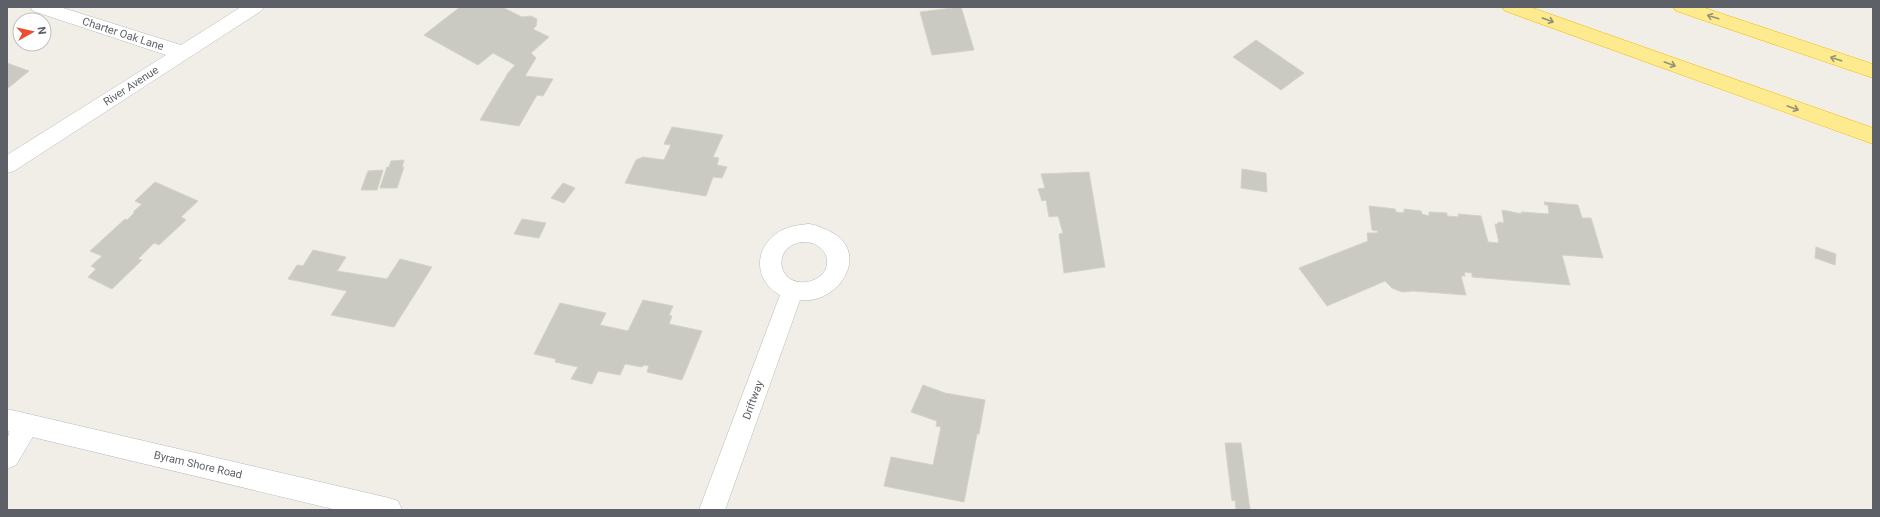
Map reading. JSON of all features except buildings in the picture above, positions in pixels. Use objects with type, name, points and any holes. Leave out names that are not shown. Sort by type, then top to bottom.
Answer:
[{"type":"highway","points":[[1511,7],[1873,136]]},
{"type":"highway","points":[[1682,7],[1873,71]]},
{"type":"street","name":"Charter Oak Lane","points":[[39,7],[183,53]]},
{"type":"street","name":"River Avenue","points":[[7,165],[255,7]]},
{"type":"street","name":"Driftway","points":[[712,510],[793,290]]},
{"type":"street","points":[[7,457],[18,422]]},
{"type":"street","name":"Byram Shore Road","points":[[18,422],[389,510]]}]
